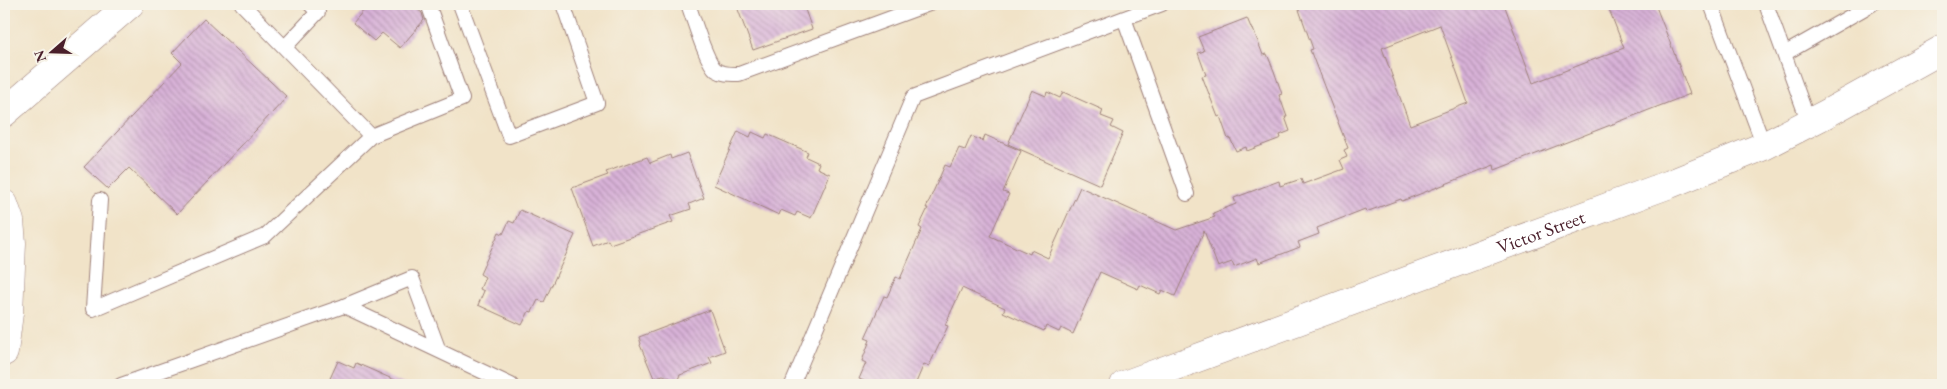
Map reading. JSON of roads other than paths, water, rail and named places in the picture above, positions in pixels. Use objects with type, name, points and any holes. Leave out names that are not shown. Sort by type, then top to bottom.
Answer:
[{"type":"street","points":[[4,113],[130,4]]},
{"type":"street","name":"Victor Street","points":[[1124,385],[1670,184],[1764,146],[1943,49]]},
{"type":"street","points":[[4,204],[10,222],[12,244],[9,313],[4,352]]},
{"type":"lane","points":[[242,4],[371,136]]},
{"type":"lane","points":[[285,47],[318,12],[310,4]]},
{"type":"lane","points":[[100,200],[93,309],[265,236],[371,136],[462,99],[428,4]]},
{"type":"lane","points":[[460,4],[509,136],[597,103],[563,4]]},
{"type":"lane","points":[[688,4],[708,57],[715,69],[727,75],[739,74],[929,4]]},
{"type":"lane","points":[[792,385],[912,97],[1162,4]]},
{"type":"lane","points":[[1711,4],[1764,146]]},
{"type":"lane","points":[[1766,4],[1809,123]]},
{"type":"lane","points":[[1784,54],[1872,4]]},
{"type":"lane","points":[[1124,18],[1187,194]]},
{"type":"lane","points":[[121,385],[344,306],[412,278],[439,351]]},
{"type":"lane","points":[[344,306],[511,385]]}]
